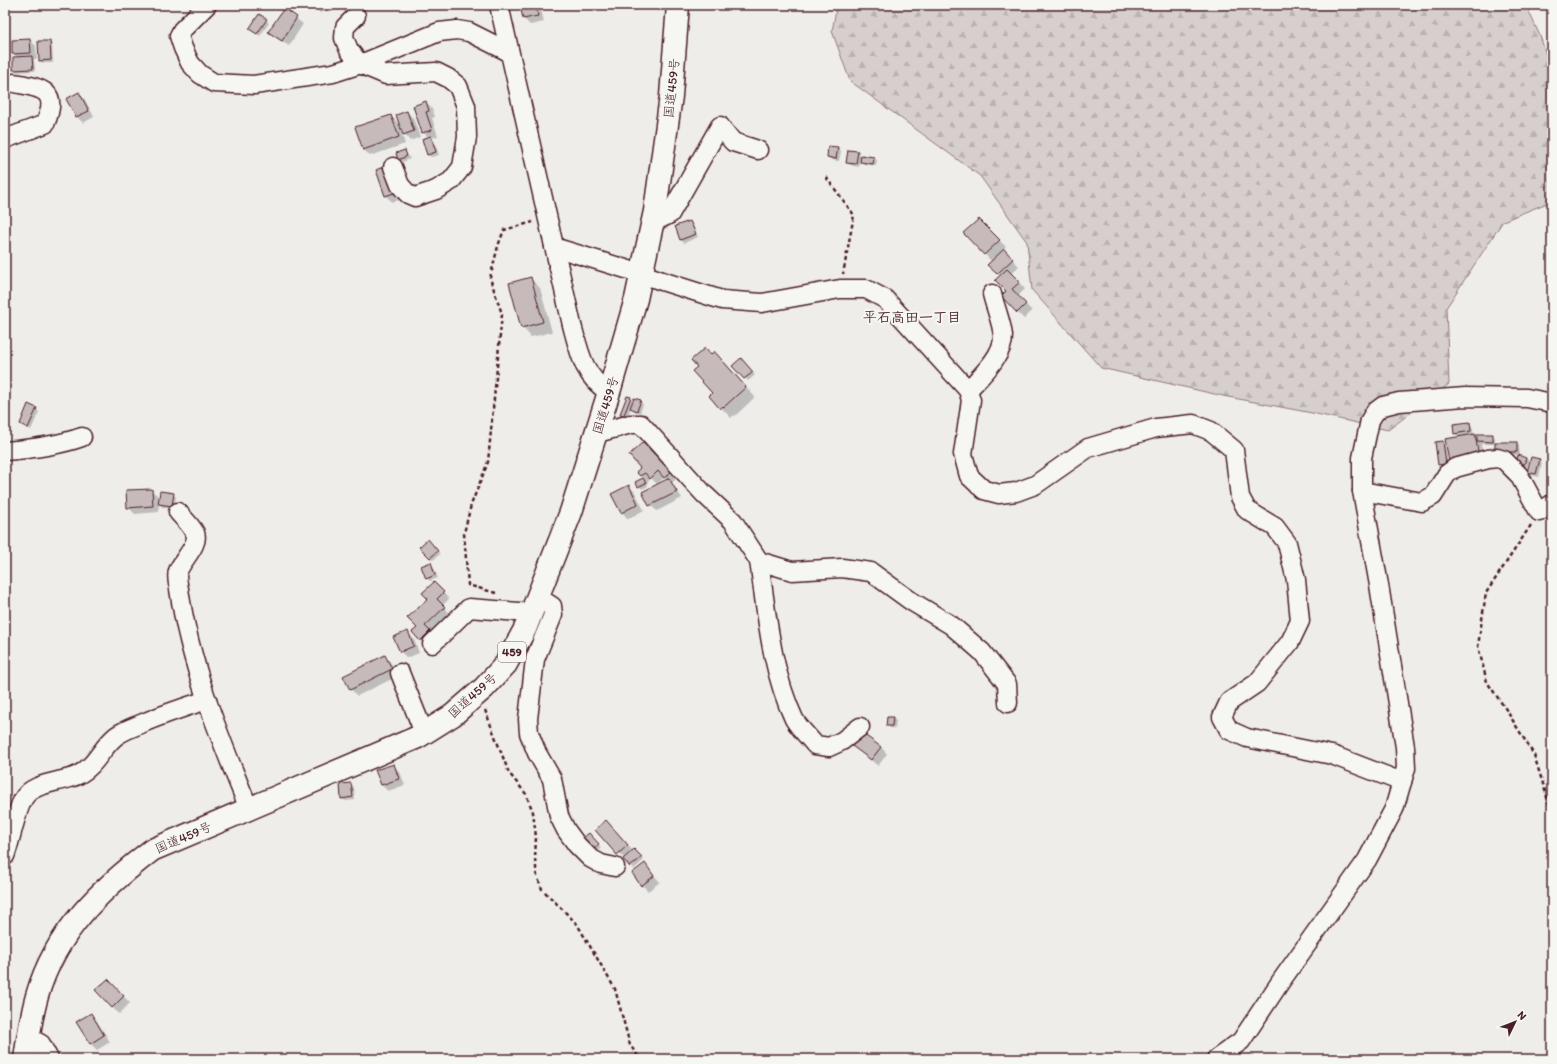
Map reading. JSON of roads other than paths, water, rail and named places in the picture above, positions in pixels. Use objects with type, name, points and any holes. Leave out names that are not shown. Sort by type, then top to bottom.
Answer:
[{"type":"highway","name":"国道459号","points":[[25,1059],[28,1038],[38,995],[58,947],[67,932],[102,891],[152,850],[249,810],[424,733],[453,715],[506,664],[525,629],[571,512],[609,392],[636,299],[652,223],[671,96],[678,5]]},
{"type":"street","points":[[207,5],[182,30],[179,36],[190,62],[200,74],[214,83],[254,86],[333,72],[360,64],[439,32],[457,30],[469,32],[509,52]]},
{"type":"street","points":[[499,5],[580,357],[589,374],[599,386],[609,392]]},
{"type":"street","points":[[356,16],[345,27],[344,38],[349,50],[360,64],[386,75],[436,72],[448,78],[458,86],[466,106],[467,138],[462,167],[450,180],[436,190],[415,197],[408,194],[400,185],[393,167]]},
{"type":"street","points":[[5,139],[45,124],[52,106],[47,94],[39,88],[14,83]]},
{"type":"street","points":[[652,223],[670,214],[720,126],[733,142],[758,150]]},
{"type":"street","points":[[554,247],[722,300],[762,303],[840,289],[866,289],[885,299],[968,390],[971,400],[963,454],[969,476],[984,490],[1000,494],[1016,492],[1034,485],[1088,448],[1156,428],[1193,424],[1211,431],[1234,450],[1240,497],[1247,510],[1259,519],[1275,527],[1287,543],[1296,580],[1300,621],[1290,642],[1257,683],[1229,702],[1222,717],[1229,730],[1247,738],[1332,755],[1402,782]]},
{"type":"street","points":[[968,390],[994,360],[1001,348],[1003,336],[992,294]]},
{"type":"street","points":[[1216,1059],[1240,1041],[1367,860],[1394,809],[1406,768],[1405,747],[1380,586],[1362,491],[1362,458],[1370,420],[1375,412],[1383,406],[1399,402],[1465,397],[1527,398],[1552,403]]},
{"type":"street","points":[[596,433],[631,424],[641,424],[704,494],[733,520],[759,561],[770,642],[779,677],[795,720],[815,745],[829,747],[842,741],[860,728]]},
{"type":"street","points":[[5,451],[31,449],[82,437]]},
{"type":"street","points":[[1362,491],[1422,502],[1433,496],[1448,474],[1455,468],[1488,458],[1497,458],[1504,460],[1546,508]]},
{"type":"street","points":[[178,512],[195,533],[196,538],[194,545],[178,572],[186,630],[206,700],[249,810]]},
{"type":"street","points":[[759,561],[792,571],[842,568],[871,572],[911,601],[951,625],[982,652],[1006,684],[1008,703]]},
{"type":"street","points":[[432,644],[469,608],[535,605],[552,606],[552,615],[534,659],[528,719],[529,733],[537,753],[552,779],[559,816],[566,830],[577,845],[590,858],[601,864],[615,867]]},
{"type":"street","points":[[400,673],[424,733]]},
{"type":"street","points":[[5,856],[11,842],[22,802],[26,794],[32,789],[77,775],[87,770],[96,761],[108,743],[122,731],[206,700]]},
{"type":"street","points":[[28,1038],[42,1044],[49,1059]]},
{"type":"district","name":"平石高田一丁目","points":[[912,317]]}]
